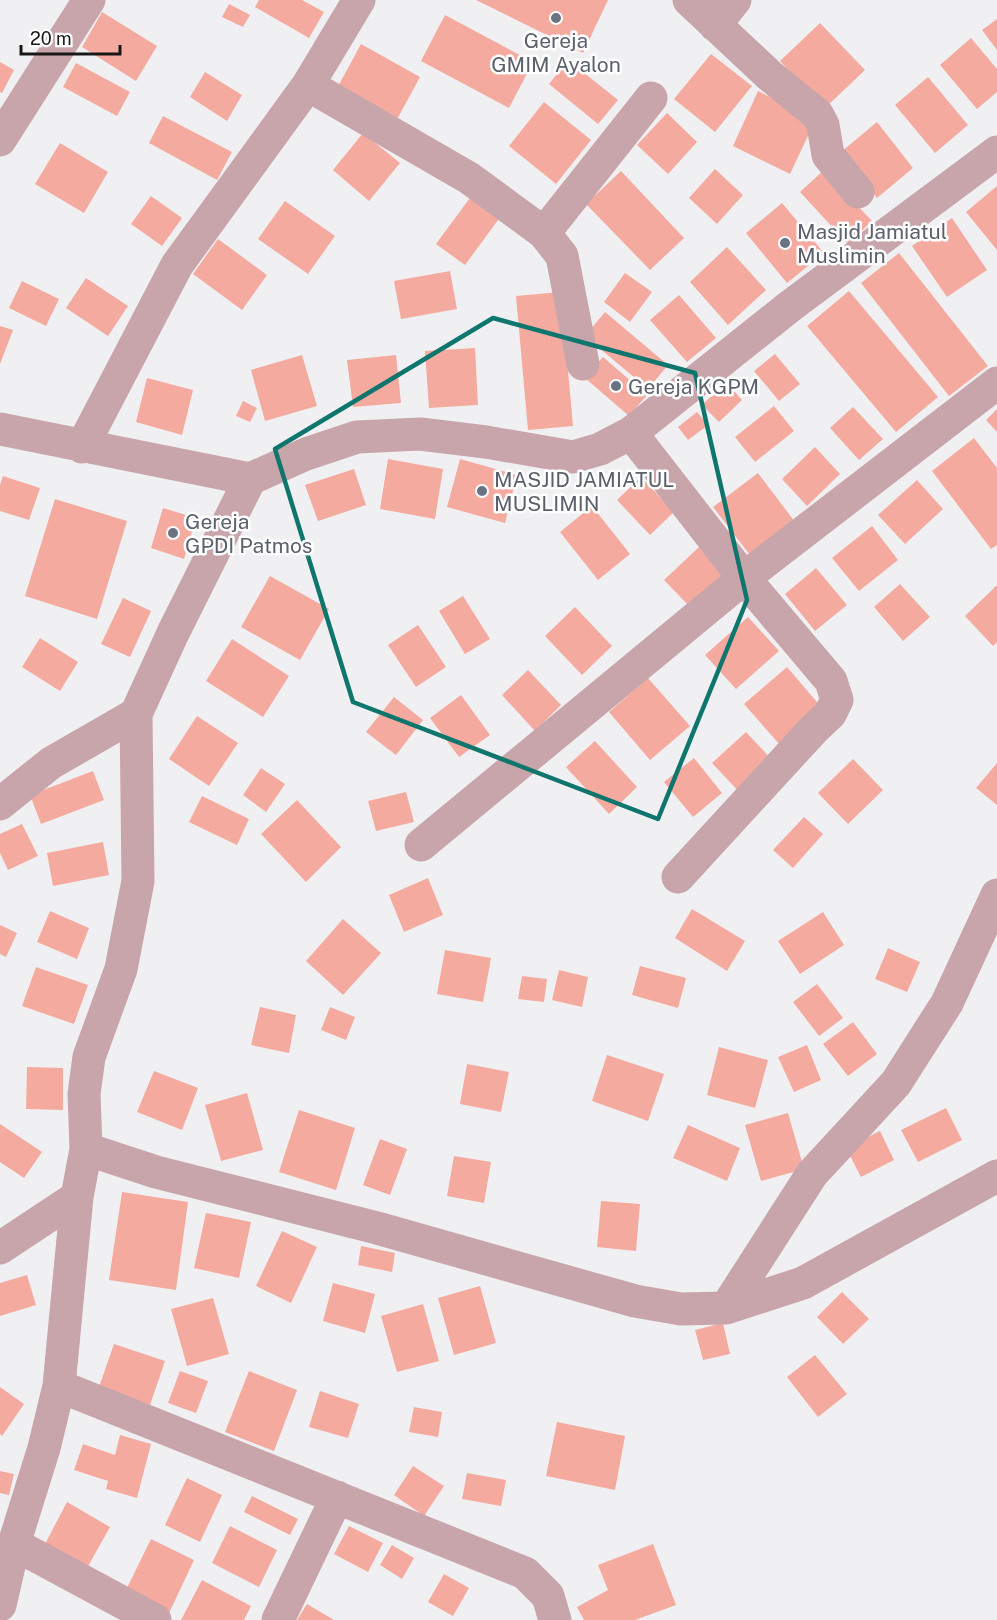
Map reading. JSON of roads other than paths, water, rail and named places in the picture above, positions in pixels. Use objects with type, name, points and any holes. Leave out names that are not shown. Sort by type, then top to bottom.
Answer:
[{"type":"street","points":[[0,140],[89,0]]},
{"type":"street","points":[[82,447],[177,265],[308,85],[359,0]]},
{"type":"street","points":[[689,0],[725,12],[769,75],[816,114],[823,126],[828,155],[858,192]]},
{"type":"street","points":[[308,85],[469,178],[544,233],[562,256],[584,364]]},
{"type":"street","points":[[544,233],[651,98]]},
{"type":"street","points":[[0,429],[250,480],[306,454],[357,437],[420,434],[486,442],[573,457],[600,449],[631,433],[789,307],[997,152]]},
{"type":"street","points":[[421,845],[744,578],[997,383]]},
{"type":"street","points":[[631,433],[744,578],[831,681],[837,700],[830,714],[678,877]]},
{"type":"street","points":[[0,1605],[14,1544],[44,1448],[59,1386],[77,1197],[86,1149],[84,1094],[90,1057],[121,969],[138,881],[136,714],[173,633],[250,480]]},
{"type":"street","points":[[0,804],[51,763],[136,714]]},
{"type":"street","points":[[726,1308],[812,1174],[896,1083],[947,1003],[997,895]]},
{"type":"street","points":[[86,1149],[156,1172],[377,1228],[635,1300],[681,1309],[726,1308],[803,1283],[997,1176]]},
{"type":"street","points":[[0,1248],[77,1197]]},
{"type":"street","points":[[59,1386],[525,1573],[548,1596],[555,1620]]},
{"type":"street","points":[[278,1620],[337,1497]]},
{"type":"street","points":[[14,1544],[155,1620]]},
{"type":"place","name":"Gereja GMIM Ayalon","points":[[556,18]]},
{"type":"place","name":"Masjid Jamiatul Muslimin","points":[[785,243]]},
{"type":"place","name":"Gereja KGPM","points":[[616,386]]},
{"type":"place","name":"MASJID JAMIATUL MUSLIMIN","points":[[482,491]]},
{"type":"place","name":"Gereja GPDI Patmos","points":[[173,533]]}]
